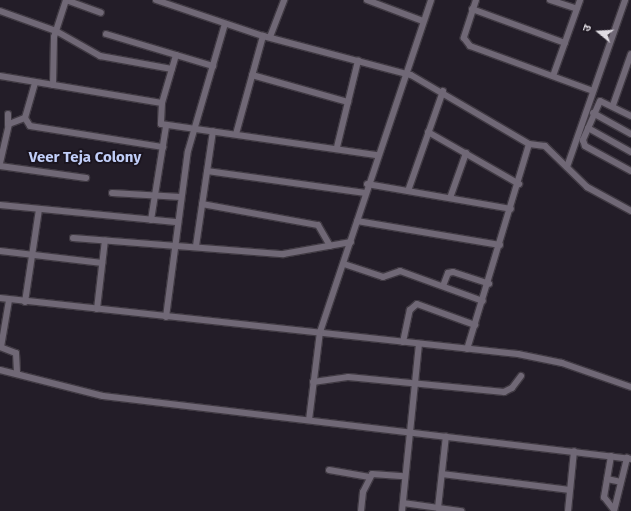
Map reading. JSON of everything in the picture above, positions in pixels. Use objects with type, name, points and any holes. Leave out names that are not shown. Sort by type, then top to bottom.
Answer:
[{"type":"street","points":[[53,86],[56,31],[66,0],[101,13]]},
{"type":"street","points":[[156,0],[263,36],[406,74],[443,91],[529,144],[546,146],[587,187],[631,211]]},
{"type":"street","points":[[270,37],[284,0]]},
{"type":"street","points":[[367,0],[380,2],[424,21]]},
{"type":"street","points":[[309,420],[320,332],[351,242],[376,155],[431,0]]},
{"type":"street","points":[[476,0],[464,38],[470,46],[594,91]]},
{"type":"street","points":[[550,0],[577,9]]},
{"type":"street","points":[[553,76],[580,0]]},
{"type":"street","points":[[567,168],[625,0]]},
{"type":"street","points":[[472,9],[565,43]]},
{"type":"street","points":[[0,11],[56,31],[100,56],[172,69]]},
{"type":"street","points":[[166,317],[181,197],[194,132],[225,24]]},
{"type":"street","points":[[106,34],[213,66]]},
{"type":"street","points":[[236,134],[263,36]]},
{"type":"street","points":[[613,105],[631,54]]},
{"type":"street","points":[[176,55],[162,103],[159,121],[166,126],[194,132],[213,131],[337,147],[376,155]]},
{"type":"street","points":[[337,147],[358,61]]},
{"type":"street","points":[[252,75],[348,102]]},
{"type":"street","points":[[0,76],[162,103]]},
{"type":"street","points":[[25,118],[35,83]]},
{"type":"street","points":[[408,191],[443,91]]},
{"type":"street","points":[[631,115],[613,105],[600,101],[593,113],[583,140],[585,146],[631,171]]},
{"type":"street","points":[[593,113],[631,134]]},
{"type":"street","points":[[0,162],[8,125],[8,114]]},
{"type":"street","points":[[8,125],[25,118]]},
{"type":"street","points":[[25,118],[36,128],[163,146]]},
{"type":"street","points":[[151,220],[166,126]]},
{"type":"street","points":[[588,128],[631,152]]},
{"type":"street","points":[[196,246],[213,131]]},
{"type":"street","points":[[428,132],[519,184]]},
{"type":"street","points":[[467,349],[489,284],[519,184],[529,144]]},
{"type":"street","points":[[450,198],[466,153]]},
{"type":"street","points":[[0,166],[86,178]]},
{"type":"street","points":[[207,171],[365,193]]},
{"type":"street","points":[[368,184],[511,209]]},
{"type":"street","points":[[112,193],[181,197]]},
{"type":"street","points":[[202,204],[318,225],[330,246]]},
{"type":"street","points":[[0,205],[178,222]]},
{"type":"street","points":[[25,302],[39,209]]},
{"type":"street","points":[[357,221],[500,245]]},
{"type":"street","points":[[74,238],[175,244],[282,254],[351,242]]},
{"type":"street","points":[[97,309],[105,240]]},
{"type":"street","points":[[0,251],[102,263]]},
{"type":"street","points":[[344,264],[384,277],[400,271],[483,301]]},
{"type":"street","points":[[443,286],[448,273],[453,272],[489,284]]},
{"type":"street","points":[[0,298],[25,302],[320,332],[467,349],[562,363],[631,387]]},
{"type":"street","points":[[9,300],[0,347],[16,353],[17,374]]},
{"type":"street","points":[[403,342],[410,310],[417,304],[475,325]]},
{"type":"street","points":[[402,511],[407,432],[419,344]]},
{"type":"street","points":[[0,370],[97,395],[574,451],[629,459],[614,511]]},
{"type":"street","points":[[313,382],[348,377],[504,392],[512,388],[521,376]]},
{"type":"street","points":[[438,508],[446,436]]},
{"type":"street","points":[[568,511],[574,451]]},
{"type":"street","points":[[611,456],[604,497],[614,511]]},
{"type":"street","points":[[329,470],[369,477]]},
{"type":"street","points":[[361,511],[361,498],[369,477],[372,474],[404,476]]},
{"type":"street","points":[[442,474],[570,490]]},
{"type":"street","points":[[606,479],[622,482]]},
{"type":"street","points":[[403,503],[431,509],[438,508],[461,511]]},
{"type":"district","name":"Veer Teja Colony","points":[[85,158]]}]
